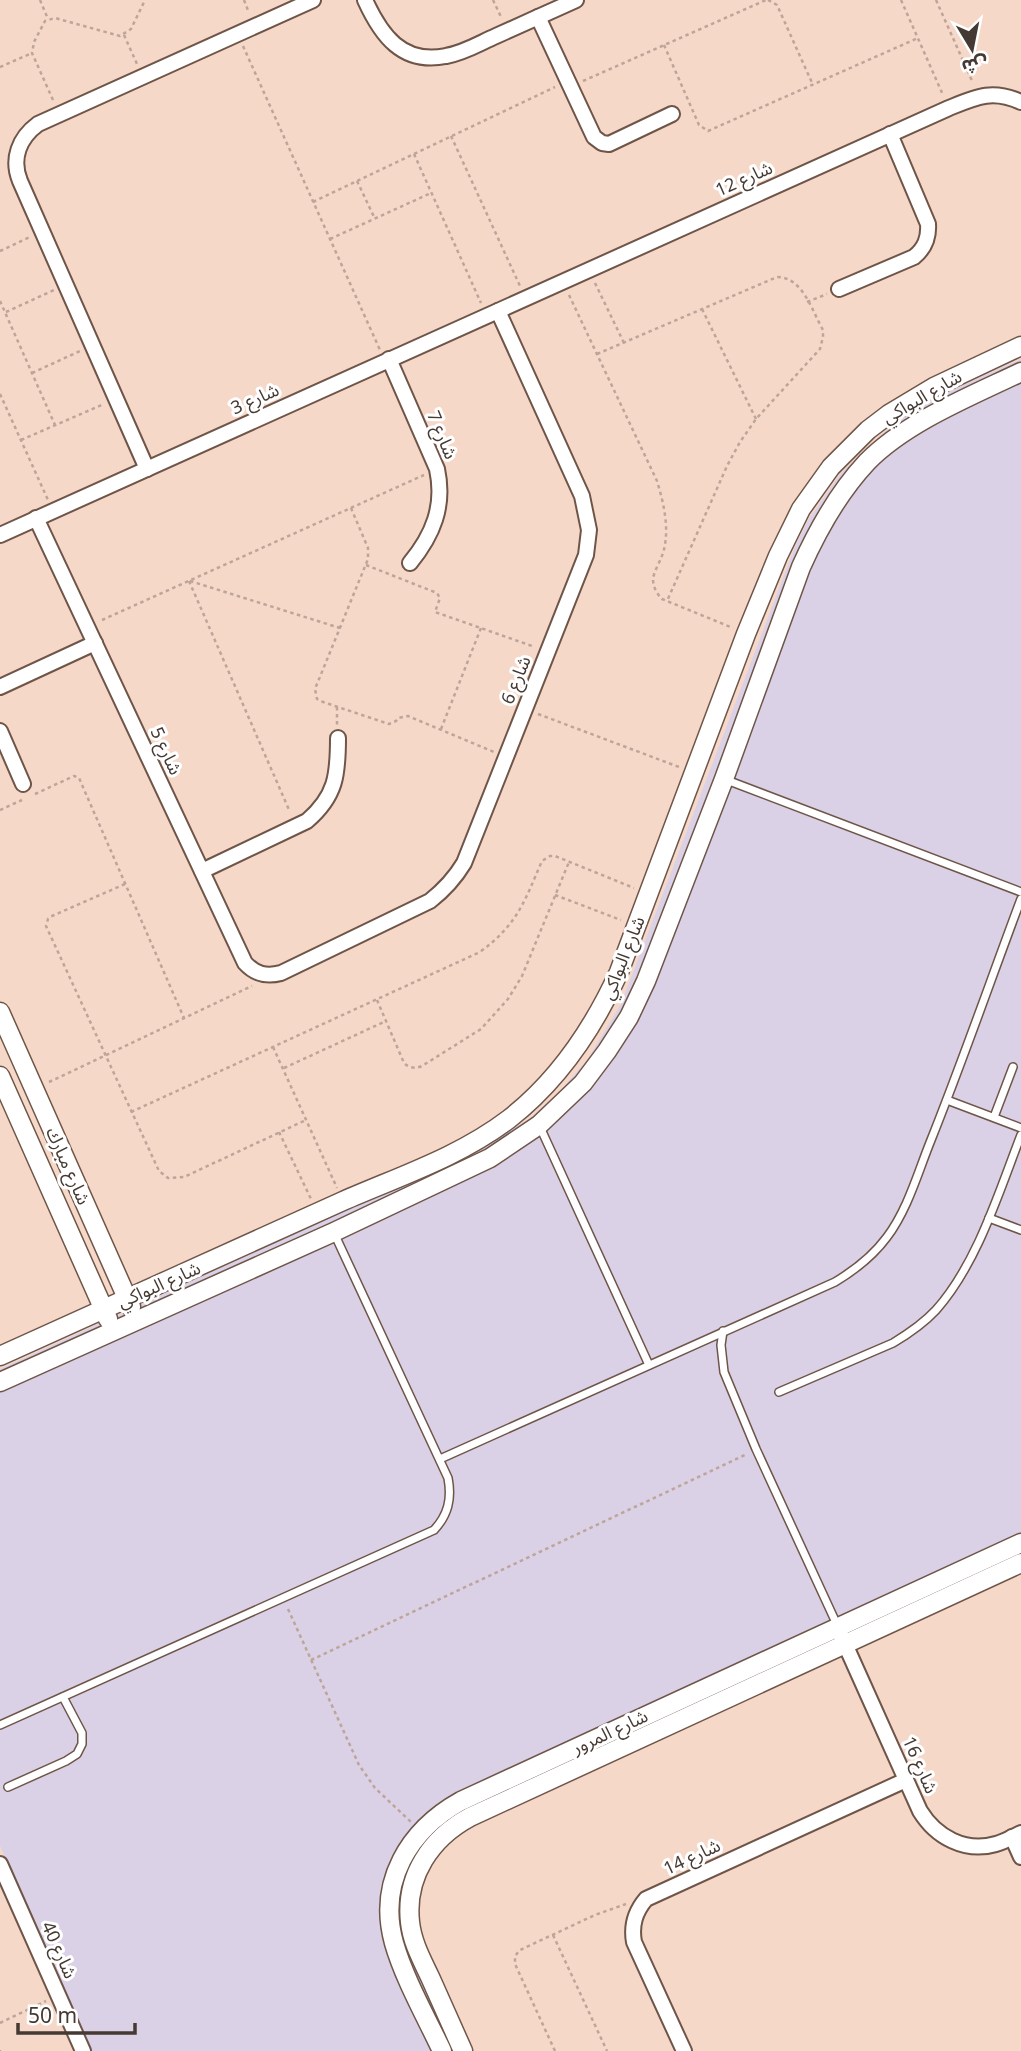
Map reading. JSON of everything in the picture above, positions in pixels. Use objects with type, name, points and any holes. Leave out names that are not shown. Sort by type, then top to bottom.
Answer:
[{"type":"street","points":[[147,468],[17,174],[16,158],[21,142],[31,129],[60,114],[313,0]]},
{"type":"street","points":[[365,0],[374,20],[389,40],[409,53],[433,58],[458,53],[576,0]]},
{"type":"street","points":[[538,17],[594,137],[602,143],[613,142],[672,114]]},
{"type":"street","points":[[978,96],[1001,95],[1021,102]]},
{"type":"street","name":"شارع 12","points":[[526,298],[978,96]]},
{"type":"street","points":[[839,289],[914,257],[927,239],[928,224],[890,134]]},
{"type":"street","name":"شارع 3","points":[[0,535],[526,298]]},
{"type":"street","name":"شارع 6","points":[[281,973],[430,901],[464,863],[586,555],[589,530],[582,496],[492,313]]},
{"type":"street","name":"شارع البواكي","points":[[0,1356],[343,1201],[448,1158],[510,1118],[538,1094],[563,1067],[604,1006],[637,926],[746,634],[795,521],[815,487],[849,448],[889,414],[911,400],[1021,346]]},
{"type":"street","name":"شارع 7","points":[[387,360],[437,469],[440,485],[436,519],[421,550],[410,564]]},
{"type":"street","name":"شارع البواكي","points":[[0,1382],[334,1232],[490,1158],[539,1125],[583,1083],[629,1017],[646,981],[802,567],[814,538],[836,502],[868,461],[919,423],[1021,372]]},
{"type":"street","name":"شارع 5","points":[[36,518],[245,963],[259,974],[281,973]]},
{"type":"street","points":[[0,687],[95,643]]},
{"type":"street","points":[[0,731],[23,784]]},
{"type":"street","points":[[202,871],[307,821],[321,808],[332,790],[338,768],[338,738]]},
{"type":"street","name":"شارع مبارك","points":[[0,1012],[137,1320]]},
{"type":"street","name":"شارع مبارك","points":[[0,1076],[114,1331]]},
{"type":"street","name":"شارع المرور","points":[[442,2051],[400,1958],[391,1926],[390,1909],[395,1875],[420,1831],[446,1809],[461,1801],[1021,1543]]},
{"type":"street","name":"شارع المرور","points":[[463,2051],[418,1951],[410,1923],[410,1894],[422,1861],[435,1843],[451,1829],[470,1817],[1021,1563]]},
{"type":"street","name":"شارع 16","points":[[838,1627],[926,1820],[940,1835],[971,1846],[997,1844],[1017,1835]]},
{"type":"street","name":"شارع 14","points":[[646,1899],[906,1780]]},
{"type":"street","points":[[1017,1835],[1021,1857]]},
{"type":"street","name":"شارع 40","points":[[0,1864],[83,2051]]},
{"type":"street","points":[[646,1899],[635,1914],[634,1942],[684,2051]]},
{"type":"lane","points":[[724,779],[1021,892]]},
{"type":"lane","points":[[440,1459],[835,1282],[857,1268],[877,1250],[906,1205],[1021,898]]},
{"type":"lane","points":[[994,1118],[1013,1067]]},
{"type":"lane","points":[[947,1100],[1021,1128]]},
{"type":"lane","points":[[539,1125],[649,1365]]},
{"type":"lane","points":[[779,1392],[893,1343],[921,1324],[947,1297],[989,1218],[1021,1135]]},
{"type":"lane","points":[[989,1218],[1021,1230]]},
{"type":"lane","points":[[0,1725],[434,1530],[444,1517],[450,1499],[448,1478],[334,1232]]},
{"type":"lane","points":[[723,1331],[723,1372],[838,1627]]},
{"type":"lane","points":[[8,1787],[66,1762],[77,1754],[82,1744],[82,1733],[63,1697]]},
{"type":"path","points":[[40,0],[48,19]]},
{"type":"path","points":[[48,19],[55,18],[116,36],[124,35],[134,25],[145,0]]},
{"type":"path","points":[[493,0],[507,31]]},
{"type":"path","points":[[313,202],[451,136],[767,0],[777,5],[813,85]]},
{"type":"path","points":[[901,0],[949,108]]},
{"type":"path","points":[[936,0],[978,96]]},
{"type":"path","points":[[48,19],[34,42],[32,53],[60,114]]},
{"type":"path","points":[[237,34],[387,360]]},
{"type":"path","points":[[124,35],[143,77]]},
{"type":"path","points":[[664,45],[699,125],[704,130],[712,130],[918,38]]},
{"type":"path","points":[[0,67],[32,53]]},
{"type":"path","points":[[451,136],[526,298]]},
{"type":"path","points":[[414,154],[492,313]]},
{"type":"path","points":[[357,181],[375,219]]},
{"type":"path","points":[[330,239],[431,193]]},
{"type":"path","points":[[0,251],[43,231]]},
{"type":"path","points":[[589,270],[624,343]]},
{"type":"path","points":[[597,354],[777,277],[789,279],[798,285],[823,330],[822,345],[817,352],[756,419],[740,442],[667,601]]},
{"type":"path","points":[[563,282],[651,466],[662,498],[665,540],[653,578],[655,590],[667,601],[746,634]]},
{"type":"path","points":[[5,312],[66,285]]},
{"type":"path","points":[[807,302],[839,289]]},
{"type":"path","points":[[0,301],[55,425]]},
{"type":"path","points":[[702,309],[756,419]]},
{"type":"path","points":[[32,373],[93,346]]},
{"type":"path","points":[[0,394],[53,511]]},
{"type":"path","points":[[21,440],[117,399]]},
{"type":"path","points":[[87,627],[437,469]]},
{"type":"path","points":[[351,508],[368,548],[366,565],[315,690],[317,699],[389,724],[408,716],[506,757]]},
{"type":"path","points":[[366,565],[437,593],[440,597],[435,612],[548,652]]},
{"type":"path","points":[[189,581],[340,628]]},
{"type":"path","points":[[189,581],[296,826]]},
{"type":"path","points":[[440,730],[481,628]]},
{"type":"path","points":[[525,710],[694,773]]},
{"type":"path","points":[[0,810],[77,776],[184,1018]]},
{"type":"path","points":[[131,1112],[480,952],[501,935],[519,914],[542,861],[550,856],[649,893]]},
{"type":"path","points":[[377,1000],[404,1063],[413,1068],[422,1066],[481,1028],[500,1009],[516,987],[569,862]]},
{"type":"path","points":[[125,884],[52,916],[46,926],[159,1171],[173,1179],[184,1177],[306,1120]]},
{"type":"path","points":[[555,895],[637,926]]},
{"type":"path","points":[[34,1089],[257,984]]},
{"type":"path","points":[[283,1069],[386,1021]]},
{"type":"path","points":[[273,1047],[343,1201]]},
{"type":"path","points":[[279,1132],[317,1213]]},
{"type":"path","points":[[311,1660],[756,1449]]},
{"type":"path","points":[[282,1597],[359,1765],[375,1788],[420,1831]]},
{"type":"path","points":[[555,2051],[514,1960],[520,1950],[609,1909],[646,1899]]},
{"type":"path","points":[[553,1935],[607,2051]]},
{"type":"path","points":[[0,2023],[58,1995]]},
{"type":"shaded area","points":[[1021,359],[1021,1552],[435,1830],[409,1864],[401,1889],[400,1919],[408,1952],[453,2051],[91,2051],[0,1846],[0,1369],[458,1159],[528,1120],[559,1092],[587,1060],[621,1004],[794,549],[808,520],[841,473],[894,423],[931,400]]}]
